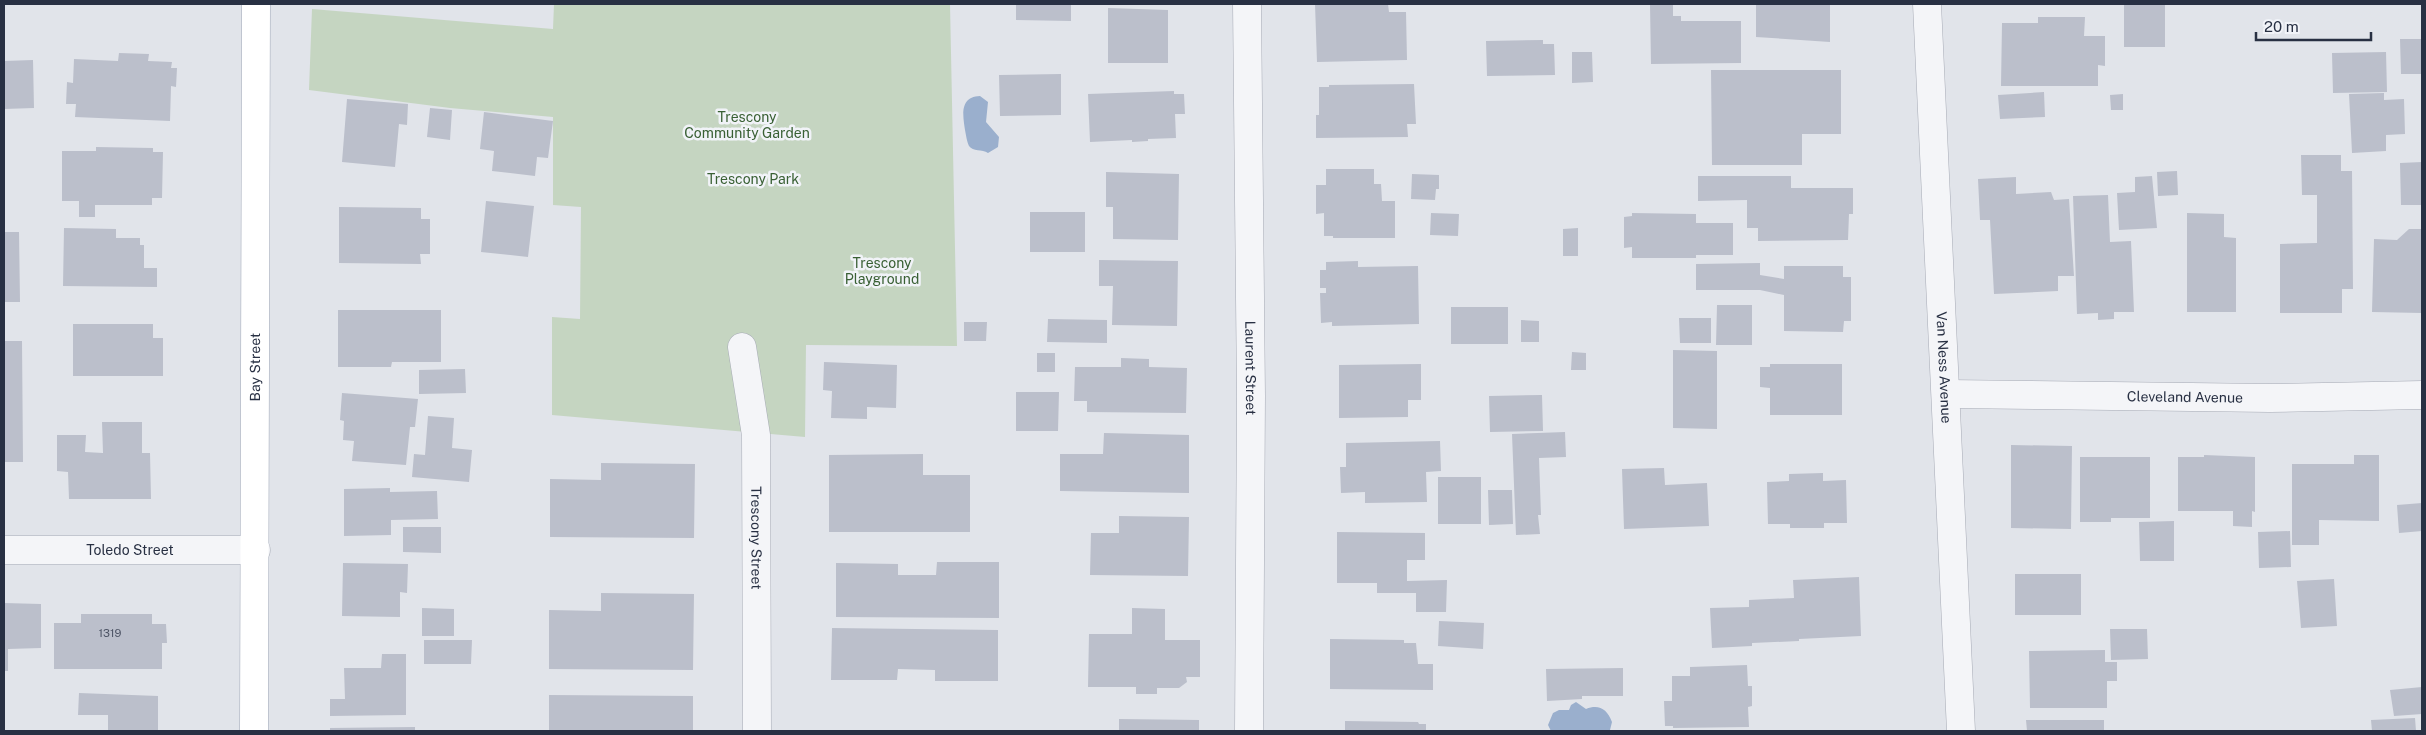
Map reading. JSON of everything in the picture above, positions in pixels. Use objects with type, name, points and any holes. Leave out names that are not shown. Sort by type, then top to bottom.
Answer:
[{"type":"main road","name":"Bay Street","points":[[254,731],[256,550],[256,4]]},
{"type":"street","name":"Laurent Street","points":[[1247,4],[1251,396],[1249,731]]},
{"type":"street","name":"Van Ness Avenue","points":[[1927,4],[1947,394],[1961,731]]},
{"type":"street","name":"Trescony Street","points":[[742,348],[756,435],[757,731]]},
{"type":"street","name":"Cleveland Avenue","points":[[1947,394],[2270,398],[2422,395]]},
{"type":"street","name":"Toledo Street","points":[[4,550],[256,550]]},
{"type":"green space","name":"Trescony Park","points":[[554,4],[950,4],[957,346],[806,345],[805,437],[552,415],[552,317],[580,319],[581,207],[553,205],[553,117],[450,108],[309,90],[312,9],[553,29]]},
{"type":"water","points":[[980,96],[988,102],[986,122],[999,137],[998,147],[988,153],[969,146],[964,125],[963,113],[965,104],[973,97]]},
{"type":"water","points":[[1576,702],[1586,709],[1599,707],[1605,711],[1612,722],[1610,730],[1551,731],[1548,725],[1553,713],[1559,710],[1569,710],[1571,705]]},
{"type":"building","points":[[1016,4],[1071,4],[1071,21],[1016,20]]},
{"type":"building","points":[[1315,4],[1388,4],[1389,12],[1406,12],[1407,60],[1317,62]]},
{"type":"building","points":[[1650,4],[1673,4],[1673,16],[1681,16],[1681,21],[1741,21],[1741,63],[1651,64]]},
{"type":"building","points":[[1756,4],[1830,4],[1830,42],[1756,37]]},
{"type":"building","points":[[2124,4],[2165,4],[2165,47],[2124,47]]},
{"type":"building","points":[[1108,8],[1168,10],[1168,63],[1108,63]]},
{"type":"building","points":[[2038,17],[2085,17],[2084,36],[2105,36],[2105,66],[2098,65],[2098,86],[2001,86],[2002,23],[2038,23]]},
{"type":"building","points":[[2400,39],[2422,39],[2422,74],[2401,74]]},
{"type":"building","points":[[1543,40],[1543,44],[1554,44],[1555,75],[1487,76],[1486,41]]},
{"type":"building","points":[[1572,52],[1592,52],[1593,82],[1572,83]]},
{"type":"building","points":[[2386,52],[2387,92],[2333,93],[2332,53]]},
{"type":"building","points":[[119,53],[149,54],[148,61],[172,62],[171,68],[177,68],[176,87],[171,86],[170,121],[75,117],[76,104],[66,104],[67,82],[73,83],[74,59],[118,61]]},
{"type":"building","points":[[33,60],[34,108],[4,109],[4,61]]},
{"type":"building","points":[[1711,70],[1841,70],[1841,134],[1802,134],[1802,165],[1712,165]]},
{"type":"building","points":[[1061,74],[1061,115],[1000,116],[999,75]]},
{"type":"building","points":[[1414,84],[1416,124],[1407,124],[1408,137],[1316,138],[1316,115],[1319,115],[1319,87],[1329,87],[1329,85]]},
{"type":"building","points":[[1174,91],[1174,94],[1184,94],[1185,114],[1175,114],[1176,138],[1148,139],[1148,141],[1132,142],[1132,140],[1090,142],[1088,94]]},
{"type":"building","points":[[2044,92],[2045,117],[2000,119],[1998,95]]},
{"type":"building","points":[[2384,93],[2384,100],[2404,99],[2405,134],[2386,135],[2386,151],[2352,153],[2349,94]]},
{"type":"building","points":[[2123,94],[2123,110],[2111,110],[2110,95]]},
{"type":"building","points":[[347,99],[408,104],[407,125],[399,124],[395,167],[342,162]]},
{"type":"building","points":[[430,108],[452,110],[450,140],[427,137]]},
{"type":"building","points":[[484,112],[553,121],[548,158],[537,157],[535,176],[492,171],[494,151],[480,149]]},
{"type":"building","points":[[96,147],[153,148],[153,152],[163,152],[162,198],[152,198],[152,205],[95,205],[95,217],[79,217],[79,201],[62,201],[62,151],[96,151]]},
{"type":"building","points":[[2301,155],[2341,155],[2341,171],[2352,171],[2353,289],[2342,289],[2342,313],[2280,313],[2280,244],[2317,243],[2317,195],[2302,195]]},
{"type":"building","points":[[2422,162],[2422,205],[2401,205],[2400,163]]},
{"type":"building","points":[[1326,169],[1374,169],[1374,184],[1381,184],[1382,201],[1395,201],[1395,238],[1333,238],[1333,236],[1324,236],[1324,213],[1316,214],[1316,185],[1326,185]]},
{"type":"building","points":[[2177,171],[2178,195],[2158,196],[2157,172]]},
{"type":"building","points":[[1106,172],[1179,174],[1178,240],[1113,239],[1113,207],[1106,207]]},
{"type":"building","points":[[1412,174],[1439,175],[1439,189],[1436,189],[1435,200],[1411,199]]},
{"type":"building","points":[[1698,176],[1791,176],[1791,188],[1853,188],[1853,214],[1849,214],[1848,240],[1758,241],[1758,228],[1747,228],[1747,200],[1698,201]]},
{"type":"building","points":[[2152,176],[2157,228],[2119,230],[2117,193],[2135,192],[2135,177]]},
{"type":"building","points":[[2016,177],[2016,194],[2051,192],[2054,200],[2069,199],[2074,276],[2058,276],[2058,291],[1994,294],[1990,220],[1980,220],[1978,179]]},
{"type":"building","points":[[2108,195],[2110,242],[2131,241],[2134,312],[2114,312],[2114,319],[2098,320],[2098,313],[2077,314],[2073,196]]},
{"type":"building","points":[[486,201],[534,206],[528,257],[481,252]]},
{"type":"building","points":[[339,207],[421,208],[421,219],[430,219],[430,254],[420,254],[421,264],[339,263]]},
{"type":"building","points":[[1030,212],[1085,212],[1085,252],[1030,252]]},
{"type":"building","points":[[1431,213],[1459,214],[1458,236],[1430,235]]},
{"type":"building","points":[[1632,213],[1696,214],[1696,223],[1733,223],[1733,255],[1696,255],[1696,258],[1632,258],[1632,247],[1624,248],[1624,217],[1632,216]]},
{"type":"building","points":[[2187,213],[2224,214],[2224,237],[2236,238],[2236,312],[2187,312]]},
{"type":"building","points":[[64,228],[116,229],[116,238],[140,238],[140,245],[144,245],[144,268],[157,268],[157,287],[63,286]]},
{"type":"building","points":[[1578,228],[1578,256],[1563,256],[1563,229]]},
{"type":"building","points":[[2409,229],[2422,229],[2422,313],[2372,312],[2374,239],[2397,240]]},
{"type":"building","points":[[4,232],[19,232],[20,302],[4,302]]},
{"type":"building","points":[[1099,260],[1178,261],[1177,326],[1112,325],[1113,286],[1099,286]]},
{"type":"building","points":[[1358,261],[1358,267],[1418,266],[1419,324],[1332,326],[1332,322],[1321,323],[1320,293],[1326,293],[1326,288],[1320,288],[1320,270],[1326,270],[1326,262]]},
{"type":"building","points":[[1760,263],[1760,275],[1784,279],[1784,266],[1843,266],[1843,277],[1851,277],[1851,321],[1844,321],[1843,332],[1784,331],[1784,295],[1760,290],[1696,290],[1696,264]]},
{"type":"building","points":[[1717,305],[1752,305],[1752,345],[1716,345]]},
{"type":"building","points":[[1451,307],[1508,307],[1508,344],[1451,344]]},
{"type":"building","points":[[338,310],[441,310],[441,362],[392,362],[391,367],[338,367]]},
{"type":"building","points":[[1679,318],[1711,318],[1711,343],[1680,343]]},
{"type":"building","points":[[1048,319],[1107,320],[1107,343],[1047,342]]},
{"type":"building","points":[[1521,320],[1539,321],[1539,342],[1521,342]]},
{"type":"building","points":[[964,322],[987,322],[986,341],[964,341]]},
{"type":"building","points":[[73,324],[153,324],[153,338],[163,338],[163,376],[73,376]]},
{"type":"building","points":[[4,341],[22,341],[23,462],[4,462]]},
{"type":"building","points":[[1673,350],[1717,351],[1717,429],[1673,428]]},
{"type":"building","points":[[1572,352],[1586,353],[1586,370],[1571,370]]},
{"type":"building","points":[[1037,353],[1055,353],[1055,372],[1037,372]]},
{"type":"building","points":[[1121,358],[1149,359],[1149,367],[1187,368],[1186,413],[1087,412],[1087,401],[1074,401],[1075,367],[1121,367]]},
{"type":"building","points":[[824,362],[897,365],[896,408],[867,407],[867,419],[831,418],[832,391],[823,390]]},
{"type":"building","points":[[1421,364],[1421,400],[1408,400],[1408,417],[1339,418],[1339,365]]},
{"type":"building","points":[[1770,364],[1842,364],[1842,415],[1770,415],[1770,388],[1760,387],[1760,367],[1770,367]]},
{"type":"building","points":[[465,369],[466,393],[419,394],[419,370]]},
{"type":"building","points":[[1016,392],[1059,392],[1058,431],[1016,431]]},
{"type":"building","points":[[342,393],[418,399],[415,427],[410,427],[406,465],[352,461],[354,441],[343,440],[344,421],[340,420]]},
{"type":"building","points":[[1542,395],[1543,431],[1490,432],[1489,396]]},
{"type":"building","points":[[428,416],[454,418],[452,448],[472,450],[469,482],[412,477],[414,454],[425,455]]},
{"type":"building","points":[[102,422],[142,422],[142,453],[150,453],[151,499],[69,499],[68,472],[57,471],[57,435],[86,435],[85,452],[103,453]]},
{"type":"building","points":[[1565,432],[1566,457],[1539,458],[1541,515],[1538,515],[1540,534],[1516,535],[1512,434]]},
{"type":"building","points":[[1104,433],[1189,435],[1189,493],[1060,491],[1060,454],[1103,454]]},
{"type":"building","points":[[1440,441],[1441,471],[1426,472],[1427,502],[1365,503],[1365,492],[1341,493],[1340,467],[1346,467],[1346,443]]},
{"type":"building","points":[[2011,445],[2072,446],[2071,529],[2011,528]]},
{"type":"building","points":[[923,454],[923,475],[970,475],[970,532],[829,532],[829,455]]},
{"type":"building","points":[[2204,455],[2255,457],[2255,512],[2252,511],[2252,527],[2233,526],[2233,511],[2178,511],[2178,457],[2204,457]]},
{"type":"building","points":[[2354,455],[2379,455],[2379,521],[2319,520],[2319,545],[2292,545],[2292,464],[2354,464]]},
{"type":"building","points":[[2080,457],[2150,457],[2150,518],[2111,518],[2111,522],[2080,522]]},
{"type":"building","points":[[601,463],[695,464],[694,538],[550,537],[550,479],[601,480]]},
{"type":"building","points":[[1664,468],[1665,485],[1707,483],[1709,526],[1624,529],[1622,469]]},
{"type":"building","points":[[1823,473],[1823,481],[1846,480],[1847,523],[1824,523],[1824,528],[1790,528],[1790,524],[1768,524],[1767,482],[1789,481],[1789,474]]},
{"type":"building","points":[[1438,477],[1481,477],[1481,524],[1438,524]]},
{"type":"building","points":[[390,488],[390,492],[437,491],[438,519],[391,520],[391,535],[344,536],[344,489]]},
{"type":"building","points":[[1488,490],[1512,490],[1513,524],[1489,525]]},
{"type":"building","points":[[2422,503],[2422,531],[2399,533],[2397,505]]},
{"type":"building","points":[[1119,516],[1189,517],[1188,576],[1090,575],[1091,533],[1119,533]]},
{"type":"building","points":[[2174,521],[2174,561],[2140,561],[2139,522]]},
{"type":"building","points":[[403,527],[441,527],[441,553],[403,552]]},
{"type":"building","points":[[2290,531],[2291,567],[2259,568],[2258,532]]},
{"type":"building","points":[[1337,532],[1425,533],[1425,560],[1407,560],[1407,581],[1447,580],[1446,612],[1416,612],[1416,593],[1377,593],[1377,583],[1337,583]]},
{"type":"building","points":[[937,562],[999,562],[999,618],[836,617],[836,563],[898,564],[898,575],[936,575]]},
{"type":"building","points":[[343,563],[408,564],[407,593],[400,592],[400,617],[342,616]]},
{"type":"building","points":[[2015,574],[2081,574],[2081,615],[2015,615]]},
{"type":"building","points":[[1859,577],[1861,636],[1799,639],[1799,641],[1752,643],[1752,646],[1712,648],[1710,608],[1749,607],[1749,600],[1794,598],[1793,580]]},
{"type":"building","points":[[2334,579],[2337,626],[2301,628],[2297,581]]},
{"type":"building","points":[[601,593],[694,594],[693,670],[549,669],[549,610],[601,611]]},
{"type":"building","points":[[4,603],[41,604],[41,648],[8,649],[8,671],[4,671]]},
{"type":"building","points":[[422,608],[454,609],[454,636],[422,636]]},
{"type":"building","points":[[1132,608],[1165,609],[1165,640],[1200,640],[1200,677],[1186,677],[1187,682],[1179,688],[1157,688],[1157,694],[1136,694],[1136,687],[1088,687],[1089,634],[1132,634]]},
{"type":"building","points":[[81,614],[152,614],[152,624],[166,624],[167,643],[162,643],[162,669],[54,669],[54,623],[81,623]]},
{"type":"building","points":[[1439,621],[1484,623],[1483,649],[1438,646]]},
{"type":"building","points":[[832,628],[998,630],[998,681],[935,681],[935,670],[898,669],[897,680],[831,680]]},
{"type":"building","points":[[2110,629],[2147,629],[2148,659],[2111,660]]},
{"type":"building","points":[[1330,639],[1404,640],[1404,643],[1416,643],[1418,664],[1433,664],[1433,690],[1330,689]]},
{"type":"building","points":[[424,640],[472,640],[471,664],[424,664]]},
{"type":"building","points":[[2105,650],[2105,662],[2117,662],[2117,681],[2107,681],[2107,708],[2030,708],[2029,651]]},
{"type":"building","points":[[382,654],[406,654],[406,715],[330,716],[330,699],[345,699],[344,668],[381,668]]},
{"type":"building","points":[[1747,665],[1748,686],[1752,686],[1752,706],[1748,707],[1749,727],[1673,728],[1673,726],[1665,726],[1664,701],[1672,701],[1672,676],[1690,676],[1690,667]]},
{"type":"building","points":[[1623,668],[1623,696],[1582,696],[1582,699],[1547,701],[1546,669]]},
{"type":"building","points":[[2422,687],[2422,714],[2394,716],[2390,690]]},
{"type":"building","points":[[79,693],[158,696],[158,731],[108,731],[108,715],[78,715]]},
{"type":"building","points":[[549,695],[693,696],[693,731],[549,731]]},
{"type":"building","points":[[2415,718],[2416,731],[2372,731],[2371,720]]},
{"type":"building","points":[[1119,719],[1199,720],[1199,731],[1119,731]]},
{"type":"building","points":[[2026,720],[2104,720],[2104,731],[2027,731]]},
{"type":"building","points":[[1345,721],[1418,722],[1419,724],[1426,724],[1426,731],[1345,731]]},
{"type":"building","points":[[415,727],[415,731],[330,731],[330,728]]},
{"type":"park label","name":"Trescony Community Garden","points":[[747,126]]},
{"type":"park label","name":"Trescony Playground","points":[[882,272]]}]
